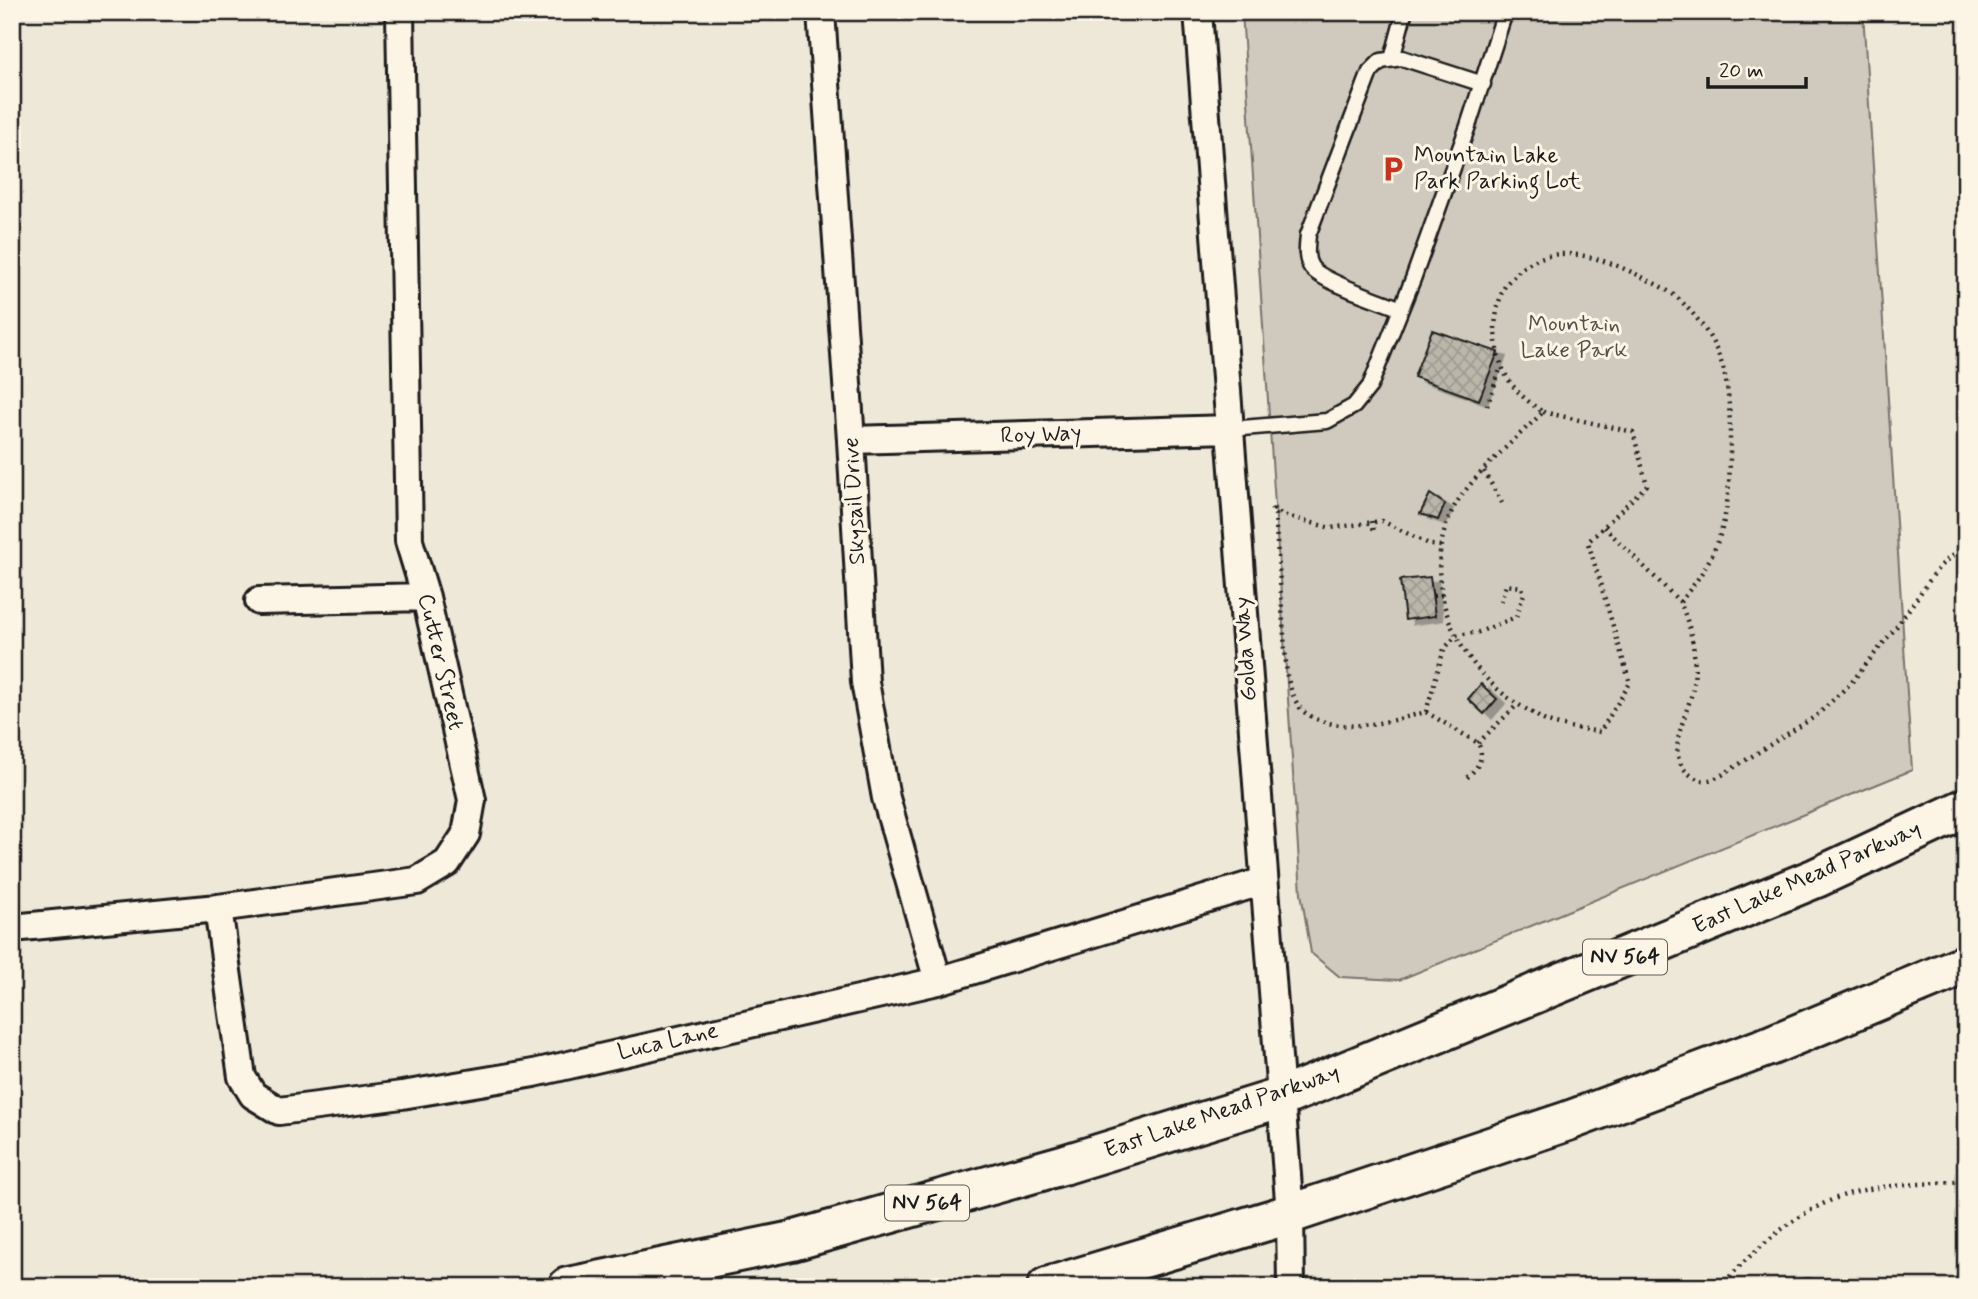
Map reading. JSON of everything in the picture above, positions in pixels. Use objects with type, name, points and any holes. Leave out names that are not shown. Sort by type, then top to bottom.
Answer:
[{"type":"main road","name":"East Lake Mead Parkway","points":[[568,1287],[792,1241],[1066,1164],[1280,1098],[1816,878],[1966,808]]},
{"type":"main road","points":[[1047,1287],[1290,1214],[1581,1116],[1769,1046],[1966,964]]},
{"type":"street","name":"Cutter Street","points":[[12,928],[218,908],[418,881],[447,863],[466,834],[472,800],[426,597],[409,541],[400,12]]},
{"type":"street","name":"Skysail Drive","points":[[821,12],[865,682],[886,798],[938,981]]},
{"type":"street","name":"Golda Way","points":[[1198,12],[1290,1214],[1291,1287]]},
{"type":"street","name":"Roy Way","points":[[851,440],[1230,429]]},
{"type":"street","points":[[259,601],[426,597]]},
{"type":"street","name":"Luca Lane","points":[[218,908],[242,1077],[253,1095],[279,1111],[402,1095],[534,1073],[938,981],[1264,881]]},
{"type":"lane","points":[[1230,429],[1327,421],[1354,406],[1370,386],[1483,84],[1505,12]]},
{"type":"lane","points":[[1392,59],[1404,14]]},
{"type":"lane","points":[[1401,309],[1322,277],[1311,267],[1306,250],[1308,235],[1370,72],[1381,61],[1402,58],[1483,84]]},
{"type":"lane","points":[[1804,1287],[1811,1287]]},
{"type":"path","points":[[1543,412],[1484,471],[1452,509],[1442,537],[1438,566],[1441,595],[1467,656],[1494,688],[1547,721],[1600,732],[1630,683],[1588,542],[1647,485],[1633,432],[1543,412],[1523,399],[1508,383],[1501,367],[1495,328],[1503,290],[1523,266],[1556,255],[1586,255],[1658,285],[1681,300],[1701,323],[1715,346],[1726,386],[1728,413],[1727,509],[1721,534],[1709,563],[1680,602]]},
{"type":"path","points":[[1487,406],[1501,367]]},
{"type":"path","points":[[1484,471],[1502,503]]},
{"type":"path","points":[[1441,546],[1431,545],[1382,521],[1331,528],[1283,515],[1271,508],[1275,515],[1287,676],[1293,696],[1305,714],[1345,726],[1426,712],[1478,743],[1482,750],[1482,758],[1475,771],[1464,780]]},
{"type":"path","points":[[1372,521],[1374,531]]},
{"type":"path","points":[[1341,527],[1343,536]]},
{"type":"path","points":[[1604,527],[1680,602],[1690,624],[1694,681],[1679,734],[1677,753],[1682,769],[1696,779],[1707,782],[1816,716],[1851,683],[1897,626],[1939,567],[1966,544]]},
{"type":"path","points":[[1426,712],[1444,649],[1457,635],[1479,632],[1516,617],[1524,594],[1522,587],[1506,585],[1501,601]]},
{"type":"path","points":[[1433,596],[1441,595]]},
{"type":"path","points":[[1478,743],[1518,704]]},
{"type":"path","points":[[1720,1287],[1767,1241],[1805,1213],[1833,1199],[1861,1191],[1966,1181]]},
{"type":"green space","name":"Mountain Lake Park","points":[[1242,12],[1863,12],[1912,770],[1399,980],[1340,977],[1311,953],[1301,893]]},
{"type":"building","points":[[1432,330],[1498,352],[1479,400],[1414,377]]},
{"type":"building","points":[[1430,494],[1445,504],[1438,520],[1420,514]]},
{"type":"building","points":[[1430,577],[1435,616],[1405,620],[1400,580]]},
{"type":"building","points":[[1481,684],[1497,699],[1484,714],[1468,699]]},
{"type":"place","name":"Mountain Lake Park Parking Lot","points":[[1393,169]]}]
